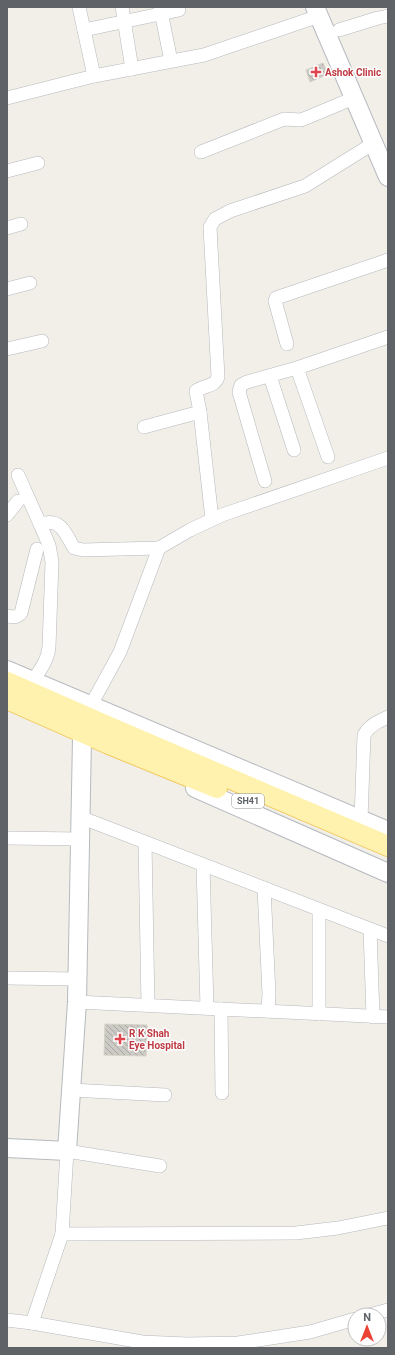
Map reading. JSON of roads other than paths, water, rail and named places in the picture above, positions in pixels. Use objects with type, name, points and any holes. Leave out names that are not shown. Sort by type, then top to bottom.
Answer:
[{"type":"main road","name":"SH41","points":[[7,682],[111,736],[388,859]]},
{"type":"main road","name":"SH41","points":[[7,699],[111,736],[388,846]]},
{"type":"street","points":[[79,7],[94,76]]},
{"type":"street","points":[[122,7],[132,69]]},
{"type":"street","points":[[84,30],[124,22],[161,10],[179,10]]},
{"type":"street","points":[[161,10],[171,61]]},
{"type":"street","points":[[321,10],[339,30],[364,95],[381,147],[388,177]]},
{"type":"street","points":[[7,98],[94,76],[204,55],[321,10]]},
{"type":"street","points":[[321,10],[354,98],[381,147]]},
{"type":"street","points":[[339,30],[388,16]]},
{"type":"street","points":[[201,152],[284,119],[302,120],[354,98]]},
{"type":"street","points":[[212,519],[200,412],[196,391],[199,388],[214,384],[218,377],[210,227],[215,219],[230,211],[305,186],[381,147]]},
{"type":"street","points":[[7,171],[38,163]]},
{"type":"street","points":[[7,228],[21,224]]},
{"type":"street","points":[[287,344],[275,301],[276,298],[280,295],[388,260]]},
{"type":"street","points":[[7,289],[30,283]]},
{"type":"street","points":[[265,481],[240,388],[247,382],[297,368],[388,337]]},
{"type":"street","points":[[7,349],[42,341]]},
{"type":"street","points":[[297,368],[328,457]]},
{"type":"street","points":[[270,376],[294,450]]},
{"type":"street","points":[[144,427],[200,412]]},
{"type":"street","points":[[40,524],[57,524],[61,527],[74,548],[78,550],[129,550],[159,548],[190,530],[222,515],[388,458]]},
{"type":"street","points":[[18,475],[40,524],[48,545],[52,562],[48,655],[33,681]]},
{"type":"street","points":[[7,515],[18,501]]},
{"type":"street","points":[[91,705],[120,652],[159,548]]},
{"type":"street","points":[[7,616],[14,618],[19,616],[21,613],[37,549]]},
{"type":"street","points":[[7,670],[388,831]]},
{"type":"street","points":[[7,706],[388,873]]},
{"type":"street","points":[[362,820],[364,736],[369,727],[388,717]]},
{"type":"street","points":[[32,1323],[62,1234],[77,1002],[82,738]]},
{"type":"street","points":[[80,817],[388,936]]},
{"type":"street","points":[[7,838],[80,839]]},
{"type":"street","points":[[145,842],[148,1005]]},
{"type":"street","points":[[203,865],[207,1008]]},
{"type":"street","points":[[264,888],[269,994],[268,1012]]},
{"type":"street","points":[[319,910],[319,1014]]},
{"type":"street","points":[[370,929],[373,1017]]},
{"type":"street","points":[[7,978],[77,979]]},
{"type":"street","points":[[77,1002],[388,1017]]},
{"type":"street","points":[[222,1009],[222,1093]]},
{"type":"street","points":[[71,1090],[165,1095]]},
{"type":"street","points":[[7,1148],[67,1151],[160,1166]]},
{"type":"street","points":[[62,1234],[296,1232],[338,1228],[388,1218]]},
{"type":"street","points":[[7,1320],[32,1323],[142,1345],[238,1344],[310,1332],[347,1321]]},
{"type":"place","name":"Ashok Clinic","points":[[316,72]]},
{"type":"place","name":"R K Shah Eye Hospital","points":[[120,1039]]}]
